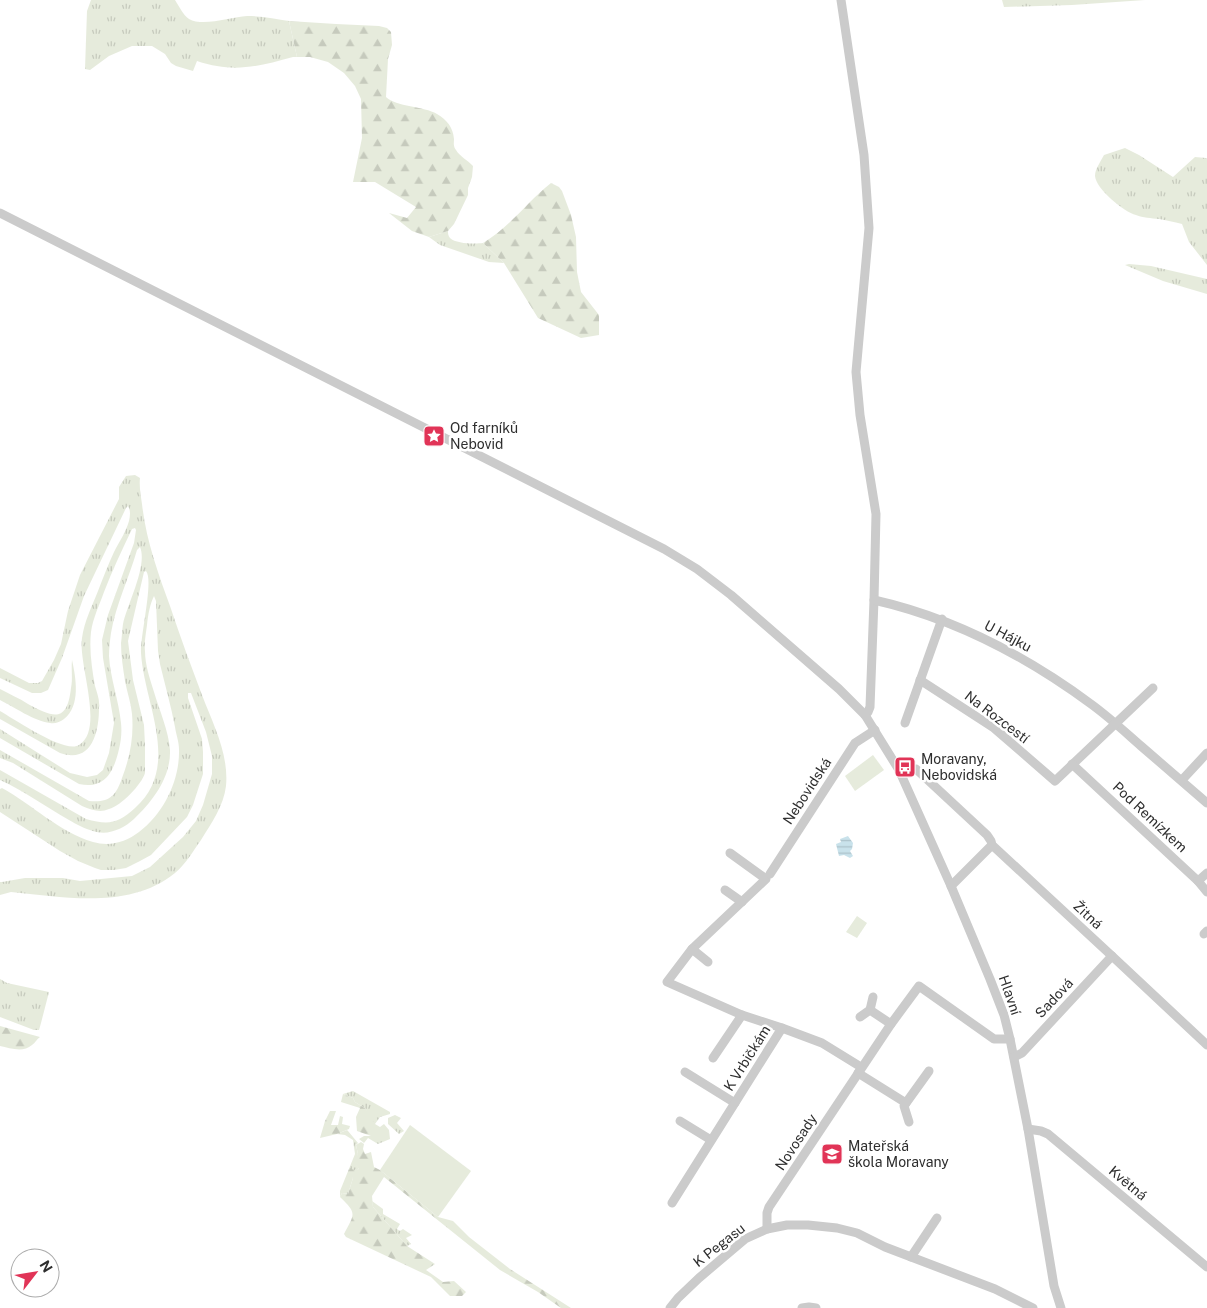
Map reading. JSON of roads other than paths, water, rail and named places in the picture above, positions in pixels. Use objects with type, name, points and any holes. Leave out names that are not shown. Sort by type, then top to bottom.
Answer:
[{"type":"street","points":[[841,0],[864,154],[869,228],[856,372],[861,425],[876,514],[870,707],[865,715]]},
{"type":"street","name":"Hlavní","points":[[0,213],[664,549],[697,569],[731,595],[839,689],[865,715],[899,770],[951,886],[1004,1015],[1028,1129],[1054,1286],[1061,1308]]},
{"type":"street","name":"U Hájku","points":[[874,600],[942,619],[981,637],[1040,669],[1116,724],[1207,803]]},
{"type":"street","points":[[905,723],[942,619]]},
{"type":"street","name":"Na Rozcestí","points":[[920,680],[994,728],[1055,781],[1072,764]]},
{"type":"street","points":[[1072,764],[1153,688]]},
{"type":"street","name":"Nebovidská","points":[[770,874],[854,743],[875,730]]},
{"type":"street","points":[[1182,780],[1207,754]]},
{"type":"street","name":"Pod Remízkem","points":[[1072,764],[1207,892]]},
{"type":"street","name":"Žitná","points":[[916,769],[987,835],[992,841],[992,845],[1207,1045]]},
{"type":"street","points":[[951,886],[992,845]]},
{"type":"street","points":[[730,853],[766,879],[692,948],[667,982],[742,1015]]},
{"type":"street","points":[[1198,882],[1207,873]]},
{"type":"street","points":[[725,890],[742,902]]},
{"type":"street","points":[[692,948],[708,962]]},
{"type":"street","name":"Sadová","points":[[1014,1057],[1022,1053],[1112,956]]},
{"type":"street","name":"Novosady","points":[[767,1229],[769,1207],[891,1024],[919,986],[994,1040],[1010,1039]]},
{"type":"street","points":[[860,1017],[870,1010],[873,997]]},
{"type":"street","points":[[870,1010],[891,1024]]},
{"type":"street","name":"K Vrbičkám","points":[[713,1058],[742,1015],[822,1043],[860,1070]]},
{"type":"street","name":"K Vrbičkám","points":[[672,1203],[782,1028]]},
{"type":"street","points":[[860,1070],[906,1103]]},
{"type":"street","points":[[909,1122],[904,1106],[929,1070]]},
{"type":"street","name":"K Vrbičkám","points":[[684,1072],[735,1103]]},
{"type":"street","points":[[680,1121],[711,1140]]},
{"type":"street","name":"Květná","points":[[1028,1129],[1048,1134],[1207,1267]]},
{"type":"street","points":[[911,1257],[937,1218]]},
{"type":"street","name":"K Pegasu","points":[[670,1308],[699,1278],[739,1243],[767,1229],[787,1225],[837,1228],[857,1233],[880,1245],[995,1289],[1019,1305],[1033,1308]]},
{"type":"street","points":[[802,1308],[809,1306],[816,1308]]},
{"type":"water","points":[[848,836],[853,843],[850,851],[853,856],[850,858],[844,855],[839,856],[836,844],[841,842],[840,839]]},
{"type":"place","name":"Od farníků Nebovid","points":[[434,436]]},
{"type":"place","name":"Moravany, Nebovidská","points":[[905,767]]},
{"type":"place","name":"Mateřská škola Moravany","points":[[832,1154]]}]
